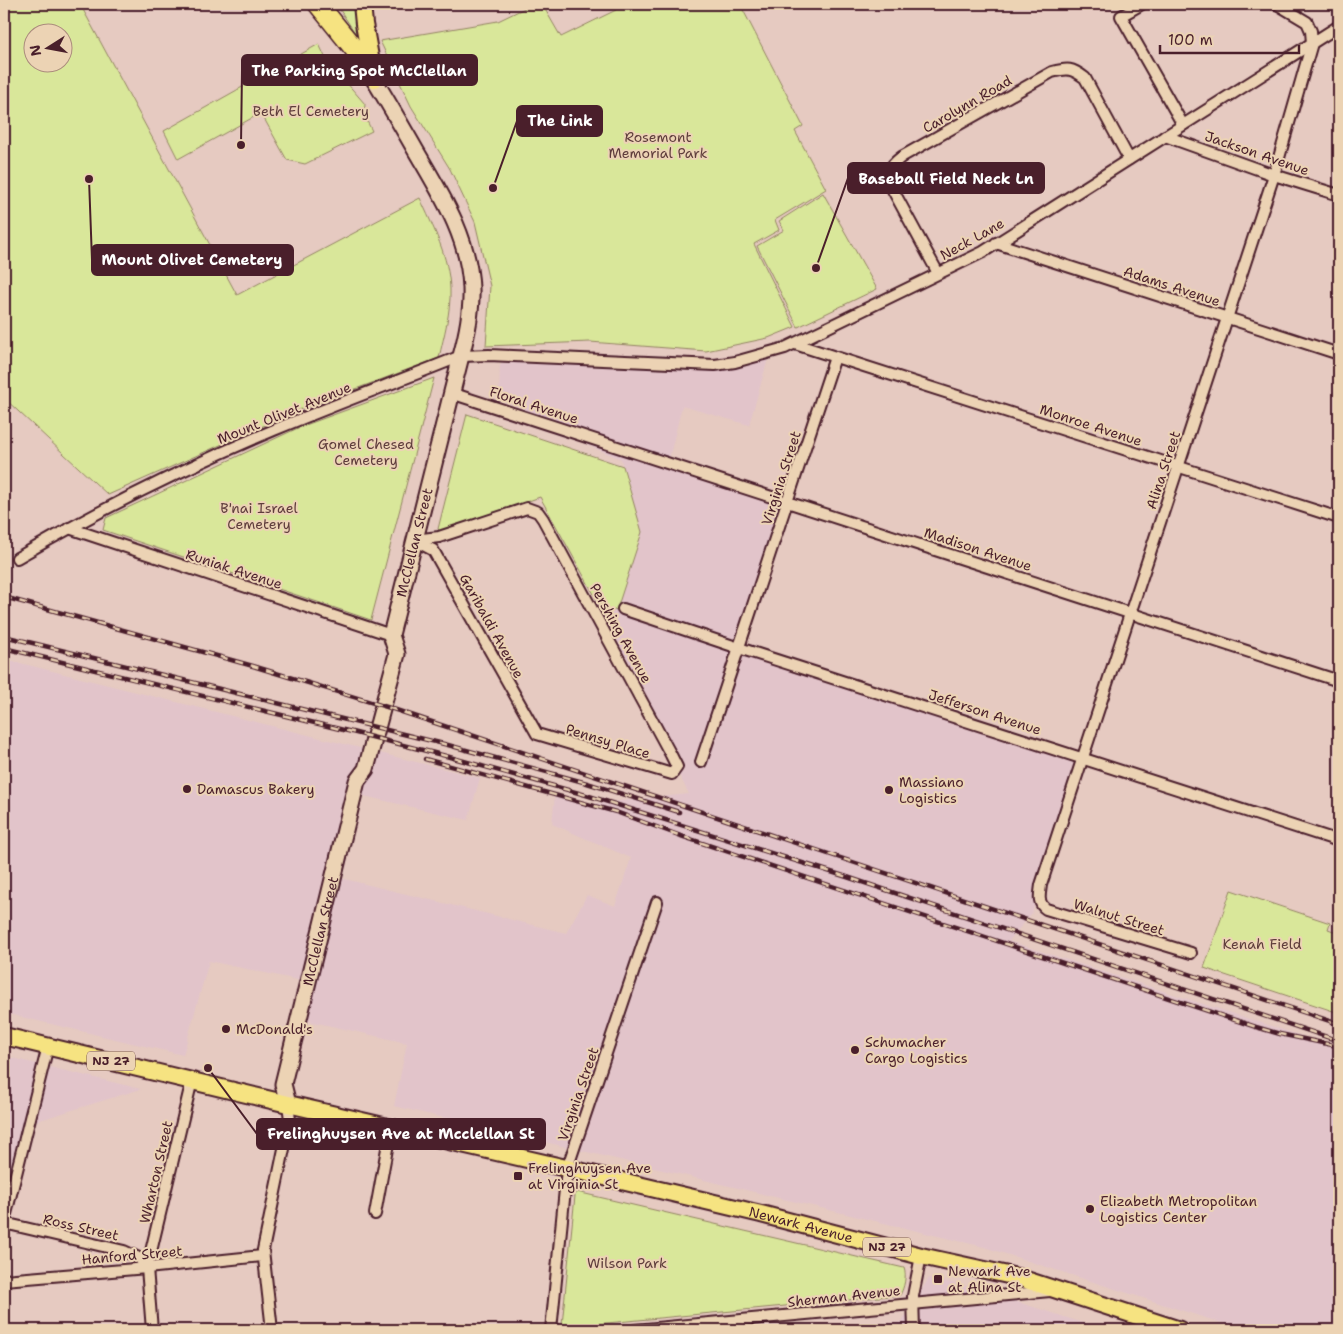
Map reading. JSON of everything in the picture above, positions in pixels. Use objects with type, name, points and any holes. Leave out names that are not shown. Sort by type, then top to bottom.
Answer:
[{"type":"highway","points":[[318,4],[356,50]]},
{"type":"main road","name":"McClellan Street","points":[[288,1104],[283,1084],[357,781],[366,768],[397,654],[391,635],[469,325],[471,298],[468,262],[461,237],[442,197],[328,4]]},
{"type":"main road","points":[[362,4],[374,79]]},
{"type":"main road","name":"NJ 27","points":[[4,1036],[567,1169]]},
{"type":"main road","name":"Newark Avenue","points":[[567,1169],[762,1214],[921,1256],[1017,1277],[1180,1330]]},
{"type":"street","points":[[1142,4],[1121,16],[1183,125]]},
{"type":"street","points":[[1277,4],[1307,22],[1311,31],[1312,43]]},
{"type":"street","name":"Neck Lane","points":[[578,359],[715,365],[750,358],[795,344],[938,274],[996,243],[1312,43],[1334,34],[1339,26]]},
{"type":"street","name":"Alina Street","points":[[1040,904],[1041,885],[1274,174],[1312,43]]},
{"type":"street","name":"Carolynn Road","points":[[938,274],[888,181],[888,172],[894,162],[1052,72],[1066,68],[1077,72],[1085,78],[1129,159]]},
{"type":"street","name":"Jackson Avenue","points":[[1165,136],[1339,195]]},
{"type":"street","name":"Adams Avenue","points":[[996,243],[1339,354]]},
{"type":"street","points":[[795,344],[835,357]]},
{"type":"street","name":"Mount Olivet Avenue","points":[[17,558],[69,528],[180,472],[270,432],[461,356],[489,355],[578,359]]},
{"type":"street","name":"Monroe Avenue","points":[[835,357],[1339,518]]},
{"type":"street","name":"Virginia Street","points":[[701,762],[835,357]]},
{"type":"street","name":"Floral Avenue","points":[[451,393],[608,444]]},
{"type":"street","name":"Madison Avenue","points":[[608,444],[1339,681]]},
{"type":"street","name":"Pershing Avenue","points":[[414,540],[439,537],[522,509],[532,509],[538,512],[671,755],[677,767],[672,774]]},
{"type":"street","name":"Runiak Avenue","points":[[69,528],[391,635]]},
{"type":"street","name":"Garibaldi Avenue","points":[[414,540],[433,550],[537,734]]},
{"type":"street","name":"Jefferson Avenue","points":[[623,609],[1339,841]]},
{"type":"street","name":"Pennsy Place","points":[[537,734],[672,774]]},
{"type":"street","name":"Virginia Street","points":[[551,1330],[567,1169],[657,902]]},
{"type":"street","name":"Walnut Street","points":[[1040,904],[1046,909],[1191,953]]},
{"type":"street","points":[[4,1222],[48,1046]]},
{"type":"street","name":"Wharton Street","points":[[152,1330],[147,1268],[192,1080]]},
{"type":"street","points":[[272,1330],[262,1256],[290,1120],[288,1104]]},
{"type":"street","points":[[375,1214],[391,1127]]},
{"type":"street","name":"Ross Street","points":[[4,1222],[124,1251],[139,1258],[147,1268]]},
{"type":"street","name":"Hanford Street","points":[[4,1280],[262,1256]]},
{"type":"street","points":[[914,1330],[912,1303],[921,1256]]},
{"type":"street","name":"Sherman Avenue","points":[[635,1330],[1056,1290]]},
{"type":"shaded area","points":[[770,352],[749,425],[682,406],[668,463],[783,501],[735,644],[1081,758],[1032,913],[1009,941],[1339,1048],[1339,1330],[1243,1330],[984,1247],[394,1106],[407,1043],[300,1019],[307,982],[209,961],[183,1055],[4,1013],[4,659],[480,778],[468,820],[351,793],[328,875],[566,933],[587,895],[615,906],[631,858],[552,824],[555,794],[590,804],[689,794],[598,617],[617,609],[641,532],[621,459],[589,446],[499,396],[500,364],[548,355],[745,363]]},
{"type":"shaded area","points":[[4,1056],[141,1089],[30,1123],[4,1224]]},
{"type":"shaded area","points":[[929,1278],[974,1288],[1105,1330],[809,1330],[902,1322]]},
{"type":"green space","points":[[4,4],[80,4],[237,295],[420,198],[435,231],[447,265],[450,298],[447,324],[439,358],[299,410],[108,495],[4,398]]},
{"type":"green space","points":[[336,4],[357,4],[361,42]]},
{"type":"green space","name":"Rosemont Memorial Park","points":[[614,4],[740,4],[803,126],[795,131],[826,189],[775,220],[779,230],[754,244],[795,327],[768,338],[706,351],[590,342],[486,346],[490,286],[475,222],[450,169],[411,106],[380,41],[498,21],[529,6],[540,6],[546,11],[561,37],[616,10]]},
{"type":"green space","name":"Beth El Cemetery","points":[[319,44],[326,59],[365,104],[364,115],[372,131],[305,164],[287,160],[261,113],[178,159],[164,131]]},
{"type":"green space","points":[[823,193],[877,289],[798,327],[757,246],[784,230],[779,221]]},
{"type":"green space","name":"B'nai Israel Cemetery","points":[[434,378],[371,620],[103,530],[106,518],[300,427]]},
{"type":"green space","points":[[467,414],[623,466],[642,532],[617,609],[605,614],[540,497],[441,532],[438,529]]},
{"type":"green space","name":"Kenah Field","points":[[1231,890],[1330,923],[1328,929],[1339,933],[1339,1013],[1204,968]]},
{"type":"green space","name":"Wilson Park","points":[[577,1192],[904,1268],[904,1285],[900,1295],[565,1327],[562,1325],[575,1196]]},
{"type":"railway","points":[[4,597],[253,666],[390,708],[1339,1024]]},
{"type":"railway","points":[[4,636],[448,745],[587,783],[679,812]]},
{"type":"railway","points":[[4,648],[352,732],[586,795],[847,877],[1339,1041]]},
{"type":"railway","points":[[425,759],[616,812],[681,836],[1256,1027],[1337,1046]]},
{"type":"place","name":"The Parking Spot McClellan","points":[[241,145]]},
{"type":"place","name":"Mount Olivet Cemetery","points":[[89,179]]},
{"type":"place","name":"The Link","points":[[493,188]]},
{"type":"place","name":"Baseball Field Neck Ln","points":[[816,268]]},
{"type":"place","name":"Damascus Bakery","points":[[187,789]]},
{"type":"place","name":"Massiano Logistics","points":[[889,790]]},
{"type":"place","name":"McDonald's","points":[[226,1029]]},
{"type":"place","name":"Schumacher Cargo Logistics","points":[[855,1050]]},
{"type":"place","name":"Frelinghuysen Ave at Mcclellan St","points":[[208,1068]]},
{"type":"place","name":"Frelinghuysen Ave at Virginia St","points":[[518,1176]]},
{"type":"place","name":"Elizabeth Metropolitan Logistics Center","points":[[1090,1209]]},
{"type":"place","name":"Newark Ave at Alina St","points":[[938,1279]]},
{"type":"park label","name":"Gomel Chesed Cemetery","points":[[366,452]]}]
